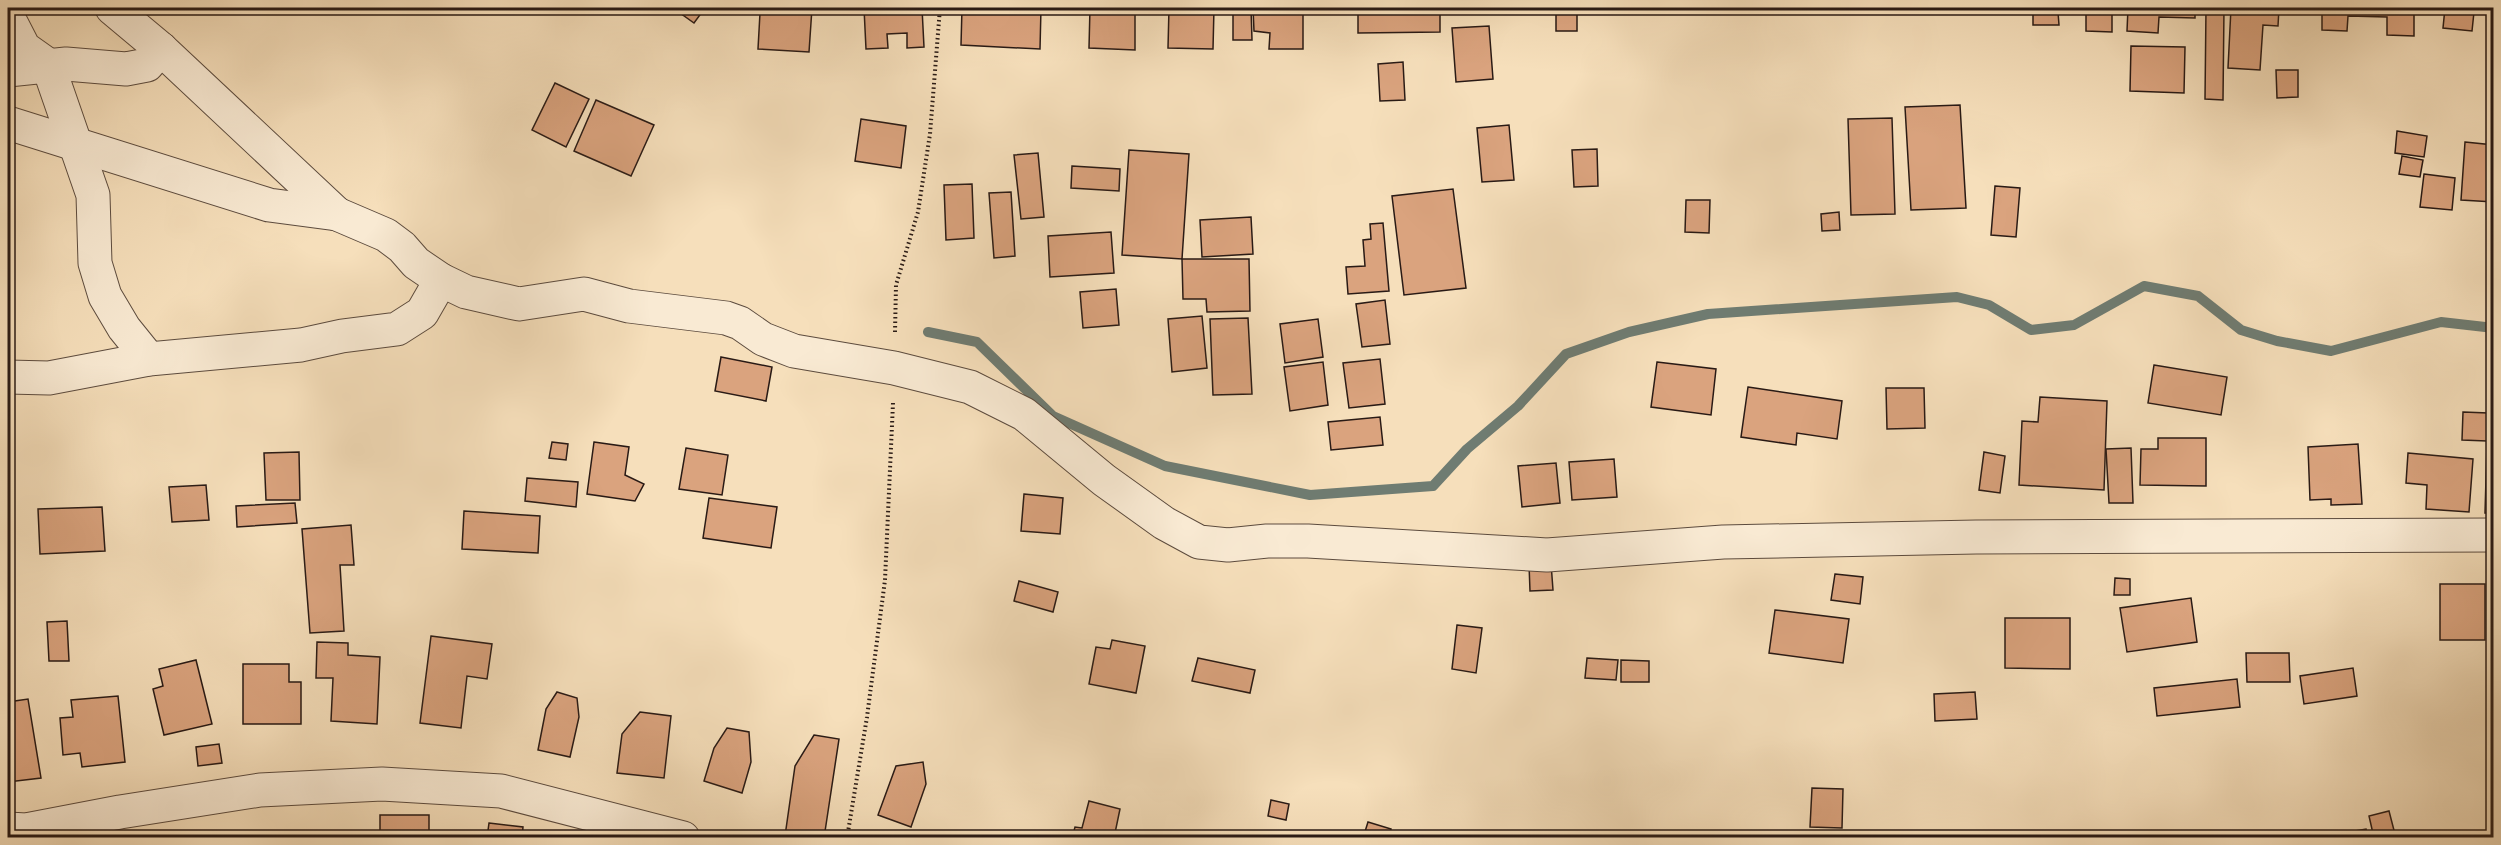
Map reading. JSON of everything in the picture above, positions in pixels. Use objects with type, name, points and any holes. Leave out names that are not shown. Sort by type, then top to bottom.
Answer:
[{"type":"street","points":[[112,8],[161,49],[337,214]]},
{"type":"street","points":[[8,17],[24,48],[48,65],[93,195],[95,264],[105,296],[124,328],[149,359]]},
{"type":"street","points":[[8,70],[66,64],[126,69],[147,65],[161,49]]},
{"type":"street","points":[[8,123],[75,146],[269,205],[337,214],[386,235],[416,263],[441,280],[466,292],[519,304],[585,294],[628,306],[726,318],[740,323],[763,339],[794,351],[894,368],[970,387],[1024,414],[1104,480],[1164,523],[1199,542],[1228,545],[1267,541],[1308,541],[1546,555],[1723,542],[1976,537],[2493,535]]},
{"type":"street","points":[[8,377],[49,378],[149,359],[301,345],[342,336],[396,329],[422,313],[441,280]]},
{"type":"street","points":[[20,832],[260,790],[382,784],[501,791],[683,837]]},
{"type":"path","points":[[847,837],[867,717],[885,580],[897,285],[920,201],[930,134],[940,8]]},
{"type":"building","points":[[673,8],[705,8],[694,23]]},
{"type":"building","points":[[773,8],[812,8],[809,52],[758,49],[760,13],[773,13]]},
{"type":"building","points":[[864,8],[922,8],[924,47],[907,48],[907,33],[887,34],[888,48],[866,49]]},
{"type":"building","points":[[962,8],[1041,8],[1040,49],[961,45]]},
{"type":"building","points":[[1090,8],[1135,8],[1135,50],[1089,48]]},
{"type":"building","points":[[1169,8],[1214,8],[1213,49],[1168,48]]},
{"type":"building","points":[[1233,8],[1251,8],[1252,40],[1233,40]]},
{"type":"building","points":[[1253,8],[1303,8],[1303,49],[1269,49],[1270,33],[1254,31]]},
{"type":"building","points":[[1358,8],[1440,8],[1440,32],[1358,33]]},
{"type":"building","points":[[1556,8],[1577,8],[1577,31],[1556,31]]},
{"type":"building","points":[[2033,8],[2112,8],[2112,32],[2086,31],[2086,12],[2058,12],[2059,25],[2033,25]]},
{"type":"building","points":[[2128,8],[2195,8],[2195,18],[2159,17],[2158,33],[2127,31]]},
{"type":"building","points":[[2206,8],[2224,8],[2223,100],[2205,99]]},
{"type":"building","points":[[2231,8],[2279,8],[2278,26],[2263,25],[2260,70],[2228,68]]},
{"type":"building","points":[[2322,8],[2414,8],[2414,36],[2387,35],[2387,17],[2348,16],[2347,31],[2322,30]]},
{"type":"building","points":[[2445,8],[2494,8],[2494,14],[2474,12],[2472,31],[2443,28]]},
{"type":"building","points":[[1489,26],[1493,79],[1456,82],[1452,28]]},
{"type":"building","points":[[2131,46],[2185,47],[2184,93],[2130,91]]},
{"type":"building","points":[[1403,62],[1405,100],[1380,101],[1378,64]]},
{"type":"building","points":[[2276,70],[2298,70],[2298,97],[2277,98]]},
{"type":"building","points":[[555,83],[589,99],[566,147],[532,130]]},
{"type":"building","points":[[596,100],[654,125],[631,176],[574,151]]},
{"type":"building","points":[[1960,105],[1966,208],[1911,210],[1905,107]]},
{"type":"building","points":[[1892,118],[1895,214],[1851,215],[1848,119]]},
{"type":"building","points":[[861,119],[906,126],[901,168],[855,161]]},
{"type":"building","points":[[1509,125],[1514,180],[1482,182],[1477,128]]},
{"type":"building","points":[[2397,131],[2427,136],[2424,157],[2395,153]]},
{"type":"building","points":[[2465,142],[2494,145],[2494,202],[2461,200]]},
{"type":"building","points":[[1597,149],[1598,186],[1574,187],[1572,150]]},
{"type":"building","points":[[1129,150],[1189,154],[1182,259],[1122,255]]},
{"type":"building","points":[[1038,153],[1044,217],[1021,219],[1014,155]]},
{"type":"building","points":[[2402,156],[2423,160],[2420,177],[2399,174]]},
{"type":"building","points":[[1072,166],[1120,169],[1119,191],[1071,188]]},
{"type":"building","points":[[2424,174],[2455,178],[2452,210],[2420,207]]},
{"type":"building","points":[[972,184],[974,238],[946,240],[944,185]]},
{"type":"building","points":[[1995,186],[2020,188],[2016,237],[1991,235]]},
{"type":"building","points":[[1453,189],[1466,288],[1404,295],[1392,196]]},
{"type":"building","points":[[1011,192],[1015,256],[994,258],[989,193]]},
{"type":"building","points":[[1686,200],[1710,200],[1709,233],[1685,232]]},
{"type":"building","points":[[1839,212],[1840,230],[1822,231],[1821,214]]},
{"type":"building","points":[[1251,217],[1253,254],[1202,257],[1200,220]]},
{"type":"building","points":[[1383,223],[1389,291],[1348,294],[1346,267],[1365,266],[1363,240],[1371,239],[1370,224]]},
{"type":"building","points":[[1111,232],[1114,273],[1050,277],[1048,236]]},
{"type":"building","points":[[1182,259],[1249,259],[1250,311],[1207,312],[1206,299],[1183,299]]},
{"type":"building","points":[[1116,289],[1119,325],[1083,328],[1080,292]]},
{"type":"building","points":[[1385,300],[1390,344],[1362,347],[1356,304]]},
{"type":"building","points":[[1202,316],[1207,368],[1172,372],[1168,319]]},
{"type":"building","points":[[1248,318],[1252,394],[1213,395],[1210,319]]},
{"type":"building","points":[[1318,319],[1323,357],[1285,363],[1280,324]]},
{"type":"building","points":[[721,357],[772,367],[766,401],[715,391]]},
{"type":"building","points":[[1380,359],[1385,404],[1349,408],[1343,363]]},
{"type":"building","points":[[1323,362],[1328,405],[1290,411],[1284,367]]},
{"type":"building","points":[[1657,362],[1716,369],[1711,415],[1651,407]]},
{"type":"building","points":[[2154,365],[2227,377],[2221,415],[2148,403]]},
{"type":"building","points":[[1748,387],[1842,401],[1837,439],[1797,433],[1796,445],[1741,437]]},
{"type":"building","points":[[1886,388],[1924,388],[1925,428],[1887,429]]},
{"type":"building","points":[[2040,397],[2107,401],[2104,490],[2019,485],[2022,421],[2038,422]]},
{"type":"building","points":[[2463,412],[2488,413],[2487,441],[2462,440]]},
{"type":"building","points":[[1380,417],[1383,445],[1331,450],[1328,422]]},
{"type":"building","points":[[2158,438],[2206,438],[2206,486],[2140,485],[2141,449],[2158,449]]},
{"type":"building","points":[[552,442],[568,444],[566,460],[549,458]]},
{"type":"building","points":[[594,442],[629,447],[625,475],[644,484],[635,501],[587,494]]},
{"type":"building","points":[[2358,444],[2362,504],[2331,505],[2331,499],[2310,500],[2308,447]]},
{"type":"building","points":[[2487,444],[2494,444],[2494,513],[2485,513]]},
{"type":"building","points":[[686,448],[728,455],[722,495],[679,489]]},
{"type":"building","points":[[2131,448],[2133,503],[2109,503],[2106,449]]},
{"type":"building","points":[[299,452],[300,500],[266,500],[264,453]]},
{"type":"building","points":[[1984,452],[2005,456],[2000,493],[1979,490]]},
{"type":"building","points":[[2408,453],[2473,459],[2469,512],[2426,509],[2427,485],[2406,483]]},
{"type":"building","points":[[1614,459],[1617,497],[1572,500],[1569,462]]},
{"type":"building","points":[[1556,463],[1560,503],[1522,507],[1518,466]]},
{"type":"building","points":[[527,478],[578,482],[576,507],[525,501]]},
{"type":"building","points":[[206,485],[209,520],[172,522],[169,487]]},
{"type":"building","points":[[1024,494],[1063,498],[1060,534],[1021,531]]},
{"type":"building","points":[[709,498],[777,507],[771,548],[703,538]]},
{"type":"building","points":[[295,503],[297,523],[237,527],[236,506]]},
{"type":"building","points":[[102,507],[105,551],[40,554],[38,509]]},
{"type":"building","points":[[464,511],[540,516],[538,553],[462,549]]},
{"type":"building","points":[[351,525],[354,565],[340,565],[344,631],[310,633],[302,529]]},
{"type":"building","points":[[1551,563],[1553,590],[1530,591],[1529,564]]},
{"type":"building","points":[[1835,574],[1863,577],[1860,604],[1831,600]]},
{"type":"building","points":[[2115,578],[2130,579],[2130,595],[2114,595]]},
{"type":"building","points":[[1019,581],[1058,592],[1053,612],[1014,601]]},
{"type":"building","points":[[2440,584],[2485,584],[2485,640],[2440,640]]},
{"type":"building","points":[[2191,598],[2197,642],[2127,652],[2120,608]]},
{"type":"building","points":[[1775,610],[1849,619],[1843,663],[1769,653]]},
{"type":"building","points":[[2005,618],[2070,618],[2070,669],[2005,668]]},
{"type":"building","points":[[67,621],[69,661],[49,661],[47,622]]},
{"type":"building","points":[[1457,625],[1482,628],[1476,673],[1452,669]]},
{"type":"building","points":[[431,636],[492,644],[487,679],[467,676],[461,728],[420,723]]},
{"type":"building","points":[[1112,640],[1145,646],[1136,693],[1089,684],[1096,647],[1110,649]]},
{"type":"building","points":[[317,642],[348,643],[348,655],[380,657],[377,724],[331,721],[333,678],[316,678]]},
{"type":"building","points":[[2246,653],[2289,653],[2290,682],[2247,682]]},
{"type":"building","points":[[1198,658],[1255,670],[1250,693],[1192,681]]},
{"type":"building","points":[[1587,658],[1618,660],[1616,680],[1585,678]]},
{"type":"building","points":[[196,660],[212,724],[164,735],[153,689],[163,686],[159,669]]},
{"type":"building","points":[[1621,660],[1649,661],[1649,682],[1621,682]]},
{"type":"building","points":[[243,664],[289,664],[289,682],[301,682],[301,724],[243,724]]},
{"type":"building","points":[[2353,668],[2357,696],[2304,704],[2300,676]]},
{"type":"building","points":[[2237,679],[2240,707],[2157,716],[2154,688]]},
{"type":"building","points":[[557,692],[577,698],[579,717],[570,757],[538,750],[546,709]]},
{"type":"building","points":[[1975,692],[1977,719],[1935,721],[1934,694]]},
{"type":"building","points":[[118,696],[125,762],[82,767],[80,753],[63,755],[60,718],[73,717],[71,700]]},
{"type":"building","points":[[28,699],[41,778],[8,782],[8,702]]},
{"type":"building","points":[[640,712],[671,716],[664,778],[617,773],[622,734]]},
{"type":"building","points":[[727,728],[749,732],[751,762],[742,793],[704,781],[714,748]]},
{"type":"building","points":[[814,735],[839,739],[824,838],[785,836],[795,766]]},
{"type":"building","points":[[219,744],[222,763],[198,766],[196,747]]},
{"type":"building","points":[[923,762],[926,784],[911,827],[878,815],[896,766]]},
{"type":"building","points":[[1812,788],[1843,789],[1842,828],[1810,827]]},
{"type":"building","points":[[1271,800],[1289,804],[1286,820],[1268,816]]},
{"type":"building","points":[[1089,801],[1120,809],[1115,833],[1124,835],[1123,838],[1072,838],[1075,827],[1082,828]]},
{"type":"building","points":[[2389,811],[2396,838],[2374,838],[2369,816]]},
{"type":"building","points":[[380,815],[429,815],[429,838],[380,838]]},
{"type":"building","points":[[1368,822],[1391,829],[1388,838],[1363,838]]},
{"type":"building","points":[[489,823],[523,827],[522,838],[487,838]]},
{"type":"building","points":[[2366,829],[2368,838],[2349,838],[2348,832]]},
{"type":"building","points":[[1168,831],[1199,838],[1167,838]]},
{"type":"building","points":[[339,832],[339,838],[291,838],[291,834]]},
{"type":"waterway","points":[[928,332],[977,342],[1053,416],[1165,466],[1310,495],[1433,486],[1467,449],[1518,406],[1566,354],[1629,332],[1708,314],[1957,297],[1989,305],[2031,330],[2074,325],[2144,286],[2198,296],[2241,330],[2277,341],[2331,351],[2441,322],[2494,328]]}]
